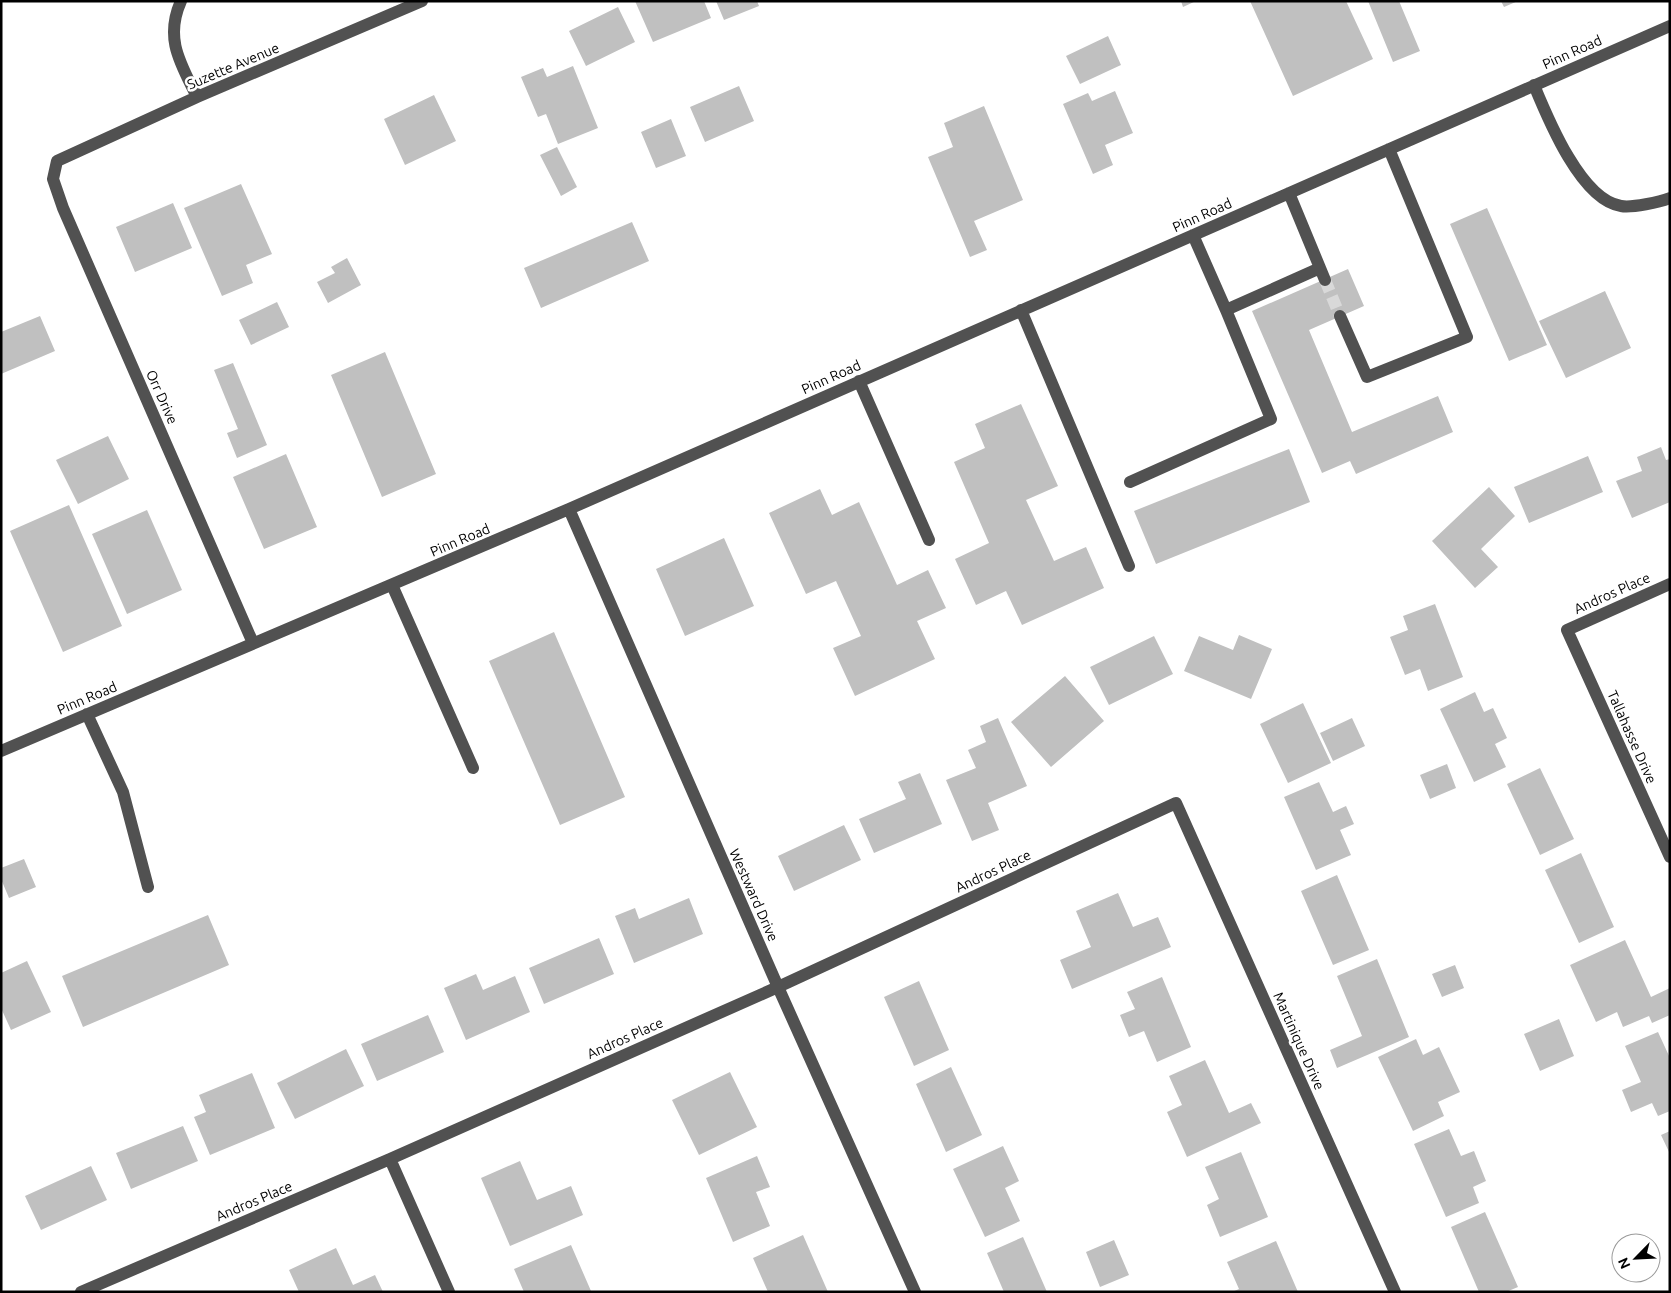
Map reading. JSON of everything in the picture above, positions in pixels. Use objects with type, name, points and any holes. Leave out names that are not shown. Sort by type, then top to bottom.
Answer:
[{"type":"street","points":[[181,1],[172,32],[177,55],[197,98]]},
{"type":"street","name":"Suzette Avenue","points":[[56,161],[422,1]]},
{"type":"street","name":"Pinn Road","points":[[1,751],[569,509],[1670,26]]},
{"type":"street","points":[[1534,85],[1557,141],[1595,194],[1621,206],[1662,201],[1670,198]]},
{"type":"street","points":[[1340,316],[1367,377],[1467,337],[1389,149]]},
{"type":"street","name":"Orr Drive","points":[[56,161],[53,179],[64,208],[253,643]]},
{"type":"street","points":[[1226,310],[1322,274],[1289,193]]},
{"type":"street","points":[[1130,482],[1271,419],[1193,235]]},
{"type":"street","points":[[1021,310],[1128,566]]},
{"type":"street","points":[[859,381],[929,540]]},
{"type":"street","name":"Westward Drive","points":[[569,509],[778,987],[915,1292]]},
{"type":"street","name":"Andros Place","points":[[1567,630],[1670,584]]},
{"type":"street","points":[[392,585],[473,768]]},
{"type":"street","name":"Tallahasse Drive","points":[[1567,630],[1670,857]]},
{"type":"street","points":[[87,714],[123,792],[148,887]]},
{"type":"street","name":"Andros Place","points":[[81,1292],[390,1159],[778,987],[1176,803]]},
{"type":"street","name":"Martinique Drive","points":[[1176,803],[1395,1292]]},
{"type":"street","points":[[390,1159],[449,1292]]},
{"type":"building","points":[[635,1],[704,1],[711,18],[653,42]]},
{"type":"building","points":[[716,1],[757,1],[759,6],[724,20]]},
{"type":"building","points":[[1181,1],[1196,1],[1183,7]]},
{"type":"building","points":[[1250,1],[1346,1],[1373,59],[1293,96]]},
{"type":"building","points":[[1368,1],[1399,1],[1420,51],[1393,62]]},
{"type":"building","points":[[1501,1],[1518,1],[1504,7]]},
{"type":"building","points":[[618,7],[635,42],[586,66],[569,31]]},
{"type":"building","points":[[1108,36],[1121,65],[1080,84],[1066,56]]},
{"type":"building","points":[[573,66],[598,128],[558,144],[546,114],[538,117],[521,77],[543,68],[547,77]]},
{"type":"building","points":[[739,86],[754,121],[705,142],[690,107]]},
{"type":"building","points":[[1115,91],[1133,133],[1105,145],[1113,165],[1093,174],[1063,104],[1088,93],[1092,101]]},
{"type":"building","points":[[434,95],[456,141],[405,165],[384,119]]},
{"type":"building","points":[[984,106],[1023,200],[974,221],[987,250],[970,257],[928,157],[953,147],[944,123]]},
{"type":"building","points":[[671,119],[686,156],[656,168],[641,132]]},
{"type":"building","points":[[557,147],[577,187],[561,196],[540,155]]},
{"type":"building","points":[[241,184],[272,254],[246,265],[253,283],[222,296],[184,208]]},
{"type":"building","points":[[173,203],[192,248],[135,272],[116,227]]},
{"type":"building","points":[[1487,208],[1547,345],[1509,361],[1450,224]]},
{"type":"building","points":[[632,222],[649,261],[541,308],[524,268]]},
{"type":"building","points":[[347,258],[361,285],[328,303],[317,282],[335,273],[331,267]]},
{"type":"building","points":[[1348,269],[1364,306],[1309,330],[1352,432],[1438,396],[1453,432],[1356,474],[1350,461],[1322,473],[1252,311]]},
{"type":"building","points":[[1605,291],[1631,348],[1566,378],[1539,321]]},
{"type":"building","points":[[277,302],[289,327],[251,345],[239,320]]},
{"type":"building","points":[[40,316],[55,351],[1,374],[1,332]]},
{"type":"building","points":[[385,352],[436,474],[382,497],[331,375]]},
{"type":"building","points":[[233,363],[267,445],[237,458],[227,433],[238,429],[214,370]]},
{"type":"building","points":[[1021,404],[1058,486],[1026,500],[1054,561],[1086,547],[1104,588],[1022,625],[1006,591],[976,605],[955,559],[989,543],[954,462],[985,448],[975,424]]},
{"type":"building","points":[[108,436],[129,479],[78,504],[56,460]]},
{"type":"building","points":[[1661,447],[1666,460],[1670,459],[1670,502],[1632,518],[1616,481],[1642,471],[1637,457]]},
{"type":"building","points":[[1289,449],[1310,502],[1156,564],[1134,511]]},
{"type":"building","points":[[286,454],[317,527],[264,549],[233,477]]},
{"type":"building","points":[[1588,456],[1603,492],[1529,523],[1514,487]]},
{"type":"building","points":[[1489,487],[1515,516],[1481,549],[1498,567],[1475,588],[1432,541]]},
{"type":"building","points":[[820,489],[832,515],[859,502],[897,585],[928,570],[946,608],[917,621],[935,659],[855,696],[833,648],[861,636],[836,581],[806,594],[769,513]]},
{"type":"building","points":[[69,505],[122,626],[63,652],[10,531]]},
{"type":"building","points":[[147,510],[182,590],[127,614],[92,534]]},
{"type":"building","points":[[724,538],[754,606],[685,636],[656,569]]},
{"type":"building","points":[[1435,604],[1463,677],[1428,691],[1420,669],[1405,675],[1390,637],[1408,630],[1403,616]]},
{"type":"building","points":[[554,632],[625,797],[560,825],[489,661]]},
{"type":"building","points":[[1239,635],[1272,649],[1251,699],[1184,671],[1199,636],[1233,650]]},
{"type":"building","points":[[1154,636],[1173,674],[1109,705],[1090,667]]},
{"type":"building","points":[[1065,676],[1104,721],[1051,767],[1011,722]]},
{"type":"building","points":[[1475,692],[1484,712],[1493,708],[1507,738],[1495,744],[1506,767],[1474,782],[1440,709]]},
{"type":"building","points":[[1303,703],[1331,763],[1288,783],[1260,724]]},
{"type":"building","points":[[998,718],[1027,786],[988,803],[999,830],[972,841],[946,780],[976,768],[968,750],[986,742],[980,726]]},
{"type":"building","points":[[1352,718],[1365,746],[1333,761],[1320,733]]},
{"type":"building","points":[[1447,764],[1456,788],[1430,799],[1420,775]]},
{"type":"building","points":[[1540,768],[1574,839],[1540,855],[1507,784]]},
{"type":"building","points":[[920,773],[942,824],[874,853],[859,819],[906,799],[898,782]]},
{"type":"building","points":[[1319,782],[1333,812],[1346,806],[1354,824],[1340,830],[1351,855],[1316,870],[1284,797]]},
{"type":"building","points":[[844,825],[861,860],[794,891],[778,856]]},
{"type":"building","points":[[1581,853],[1614,927],[1579,943],[1545,870]]},
{"type":"building","points":[[24,859],[36,887],[9,898],[1,879],[1,868]]},
{"type":"building","points":[[1337,875],[1369,950],[1333,965],[1301,891]]},
{"type":"building","points":[[1118,893],[1133,927],[1158,917],[1171,947],[1072,989],[1060,960],[1091,947],[1076,911]]},
{"type":"building","points":[[689,898],[703,934],[634,963],[615,916],[635,908],[639,919]]},
{"type":"building","points":[[208,915],[229,965],[83,1027],[62,976]]},
{"type":"building","points":[[599,938],[614,974],[544,1004],[529,968]]},
{"type":"building","points":[[1625,940],[1651,997],[1670,988],[1670,1015],[1652,1023],[1649,1016],[1623,1027],[1617,1012],[1596,1022],[1570,965]]},
{"type":"building","points":[[1377,959],[1409,1037],[1337,1068],[1330,1050],[1362,1036],[1337,976]]},
{"type":"building","points":[[27,961],[51,1012],[11,1030],[1,1008],[1,973]]},
{"type":"building","points":[[1455,965],[1464,988],[1442,997],[1432,974]]},
{"type":"building","points":[[476,974],[483,990],[515,976],[530,1012],[466,1040],[444,988]]},
{"type":"building","points":[[1162,977],[1191,1047],[1157,1062],[1144,1031],[1129,1037],[1120,1015],[1135,1009],[1127,992]]},
{"type":"building","points":[[919,981],[949,1050],[914,1066],[884,997]]},
{"type":"building","points":[[428,1015],[444,1052],[377,1081],[361,1044]]},
{"type":"building","points":[[1559,1019],[1574,1056],[1540,1071],[1524,1034]]},
{"type":"building","points":[[1658,1032],[1670,1058],[1670,1111],[1658,1116],[1652,1103],[1631,1112],[1622,1090],[1641,1082],[1625,1046]]},
{"type":"building","points":[[1416,1039],[1423,1055],[1439,1047],[1460,1092],[1438,1102],[1444,1116],[1413,1131],[1378,1057]]},
{"type":"building","points":[[346,1049],[364,1086],[295,1119],[277,1083]]},
{"type":"building","points":[[1205,1060],[1229,1113],[1251,1103],[1261,1123],[1187,1157],[1167,1112],[1182,1105],[1169,1076]]},
{"type":"building","points":[[951,1067],[982,1135],[946,1152],[916,1084]]},
{"type":"building","points":[[730,1072],[757,1127],[699,1155],[672,1100]]},
{"type":"building","points":[[252,1073],[275,1128],[210,1155],[194,1117],[206,1112],[199,1095]]},
{"type":"building","points":[[183,1126],[198,1161],[131,1189],[116,1153]]},
{"type":"building","points":[[1449,1129],[1461,1156],[1474,1151],[1486,1181],[1473,1187],[1479,1203],[1446,1217],[1414,1144]]},
{"type":"building","points":[[1670,1131],[1670,1154],[1661,1135]]},
{"type":"building","points":[[1003,1146],[1019,1181],[1005,1188],[1020,1221],[985,1237],[953,1169]]},
{"type":"building","points":[[1241,1152],[1268,1217],[1220,1237],[1207,1205],[1219,1199],[1205,1167]]},
{"type":"building","points":[[757,1156],[770,1187],[756,1192],[770,1226],[733,1242],[706,1178]]},
{"type":"building","points":[[520,1161],[537,1200],[571,1186],[583,1215],[510,1246],[481,1178]]},
{"type":"building","points":[[91,1166],[107,1200],[41,1230],[25,1196]]},
{"type":"building","points":[[1485,1212],[1518,1287],[1506,1292],[1479,1292],[1451,1227]]},
{"type":"building","points":[[803,1235],[828,1292],[768,1292],[753,1258]]},
{"type":"building","points":[[1023,1237],[1047,1292],[1004,1292],[987,1253]]},
{"type":"building","points":[[1114,1240],[1129,1275],[1100,1287],[1086,1252]]},
{"type":"building","points":[[1276,1241],[1298,1292],[1232,1292],[1239,1289],[1227,1262]]},
{"type":"building","points":[[571,1245],[591,1291],[524,1292],[514,1269]]},
{"type":"building","points":[[336,1248],[353,1285],[375,1275],[383,1292],[299,1292],[289,1270]]},
{"type":"tunnel","points":[[1325,280],[1340,316]]}]
